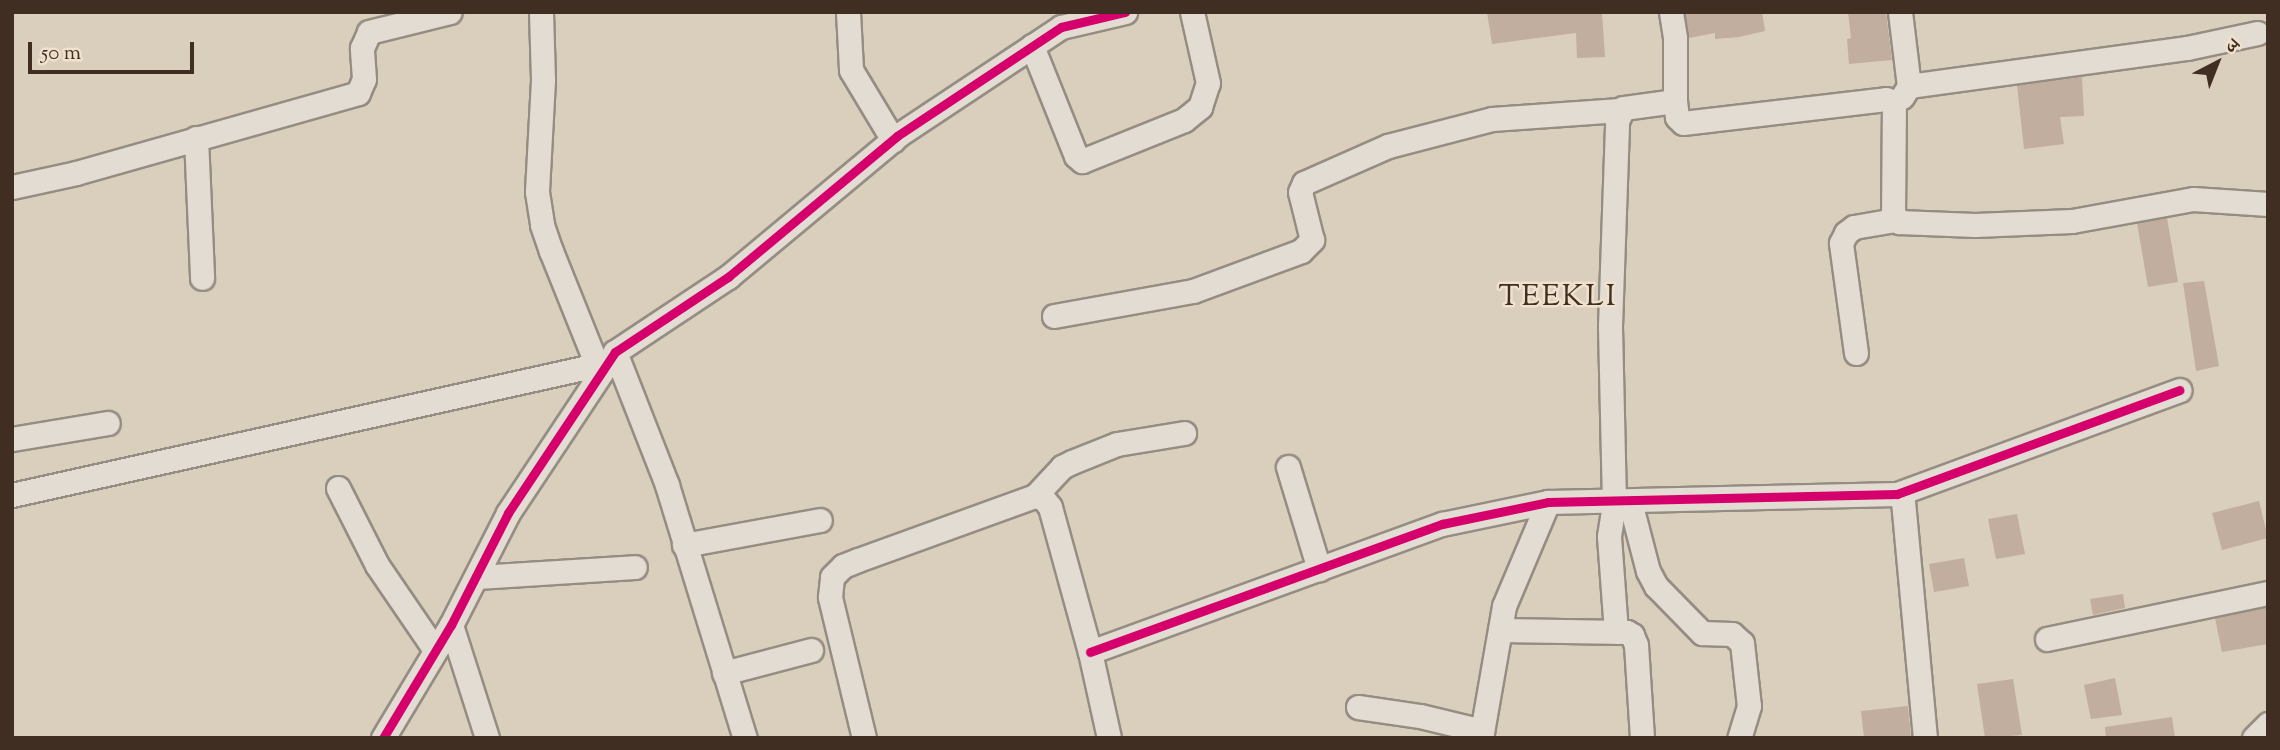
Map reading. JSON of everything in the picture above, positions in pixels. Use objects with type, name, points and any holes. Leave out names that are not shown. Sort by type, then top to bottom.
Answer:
[{"type":"street","points":[[12,187],[76,173],[358,93],[364,79],[362,48],[369,32],[450,12]]},
{"type":"street","points":[[541,12],[543,80],[537,192],[542,225],[604,363],[667,485],[745,738]]},
{"type":"street","points":[[848,12],[851,70],[893,140]]},
{"type":"street","points":[[12,495],[604,363],[729,278],[893,140],[1032,46],[1061,27],[1125,12]]},
{"type":"street","points":[[1032,46],[1076,156],[1082,160],[1184,120],[1200,107],[1208,83],[1192,12]]},
{"type":"street","points":[[1671,12],[1675,37],[1675,101],[1679,120],[1699,123],[1886,99],[1901,94],[2187,48],[2257,33]]},
{"type":"street","points":[[1895,220],[1893,213],[1901,94],[1900,12]]},
{"type":"street","points":[[1054,316],[1193,291],[1301,251],[1312,240],[1300,192],[1304,183],[1388,146],[1492,119],[1620,110],[1629,106],[1675,101]]},
{"type":"street","points":[[1620,110],[1617,121],[1609,326],[1622,502],[1656,586],[1702,633],[1732,634],[1742,643],[1749,706],[1740,738]]},
{"type":"street","points":[[196,138],[202,278]]},
{"type":"street","points":[[1856,353],[1841,243],[1846,233],[1854,227],[1895,220],[1906,223],[1975,225],[2099,218],[2179,200],[2228,199],[2268,204]]},
{"type":"street","points":[[383,738],[452,625],[508,513],[604,363]]},
{"type":"street","points":[[1090,652],[1442,524],[1548,502],[1898,494],[2179,390]]},
{"type":"street","points":[[12,439],[108,423]]},
{"type":"street","points":[[864,738],[830,597],[832,577],[843,566],[1035,496],[1062,467],[1117,444],[1184,433]]},
{"type":"street","points":[[1287,467],[1319,569]]},
{"type":"street","points":[[338,488],[377,565],[435,650]]},
{"type":"street","points":[[1898,494],[1903,501],[1925,738]]},
{"type":"street","points":[[1035,496],[1043,498],[1050,506],[1090,652],[1109,738]]},
{"type":"street","points":[[1358,707],[1420,716],[1481,734],[1504,606],[1548,502]]},
{"type":"street","points":[[1616,632],[1609,536],[1622,502]]},
{"type":"street","points":[[684,545],[820,520]]},
{"type":"street","points":[[477,578],[635,567]]},
{"type":"street","points":[[2047,639],[2268,593]]},
{"type":"street","points":[[452,625],[487,738]]},
{"type":"street","points":[[1500,630],[1616,632],[1632,635],[1636,645],[1642,738]]},
{"type":"street","points":[[724,673],[811,650]]},
{"type":"street","points":[[2254,738],[2268,724]]},
{"type":"building","points":[[1487,12],[1602,12],[1605,57],[1577,58],[1576,33],[1492,44]]},
{"type":"building","points":[[1685,12],[1762,12],[1765,31],[1739,37],[1715,39],[1715,33],[1689,38]]},
{"type":"building","points":[[1848,12],[1886,12],[1892,60],[1849,64],[1847,39],[1851,38]]},
{"type":"building","points":[[2082,77],[2084,116],[2060,117],[2064,144],[2024,149],[2017,85]]},
{"type":"building","points":[[2167,218],[2178,282],[2148,287],[2137,223]]},
{"type":"building","points":[[2204,281],[2219,366],[2196,371],[2183,283]]},
{"type":"building","points":[[2259,501],[2268,538],[2222,550],[2212,513]]},
{"type":"building","points":[[2017,514],[2025,554],[1996,559],[1988,519]]},
{"type":"building","points":[[1964,558],[1969,586],[1934,592],[1929,564]]},
{"type":"building","points":[[2123,594],[2125,608],[2093,615],[2090,599]]},
{"type":"building","points":[[2268,607],[2268,644],[2222,652],[2215,618]]},
{"type":"building","points":[[2115,678],[2122,715],[2091,719],[2084,685]]},
{"type":"building","points":[[2013,679],[2022,735],[1985,738],[1977,684]]},
{"type":"building","points":[[1908,706],[1911,738],[1864,738],[1861,711]]},
{"type":"building","points":[[2172,717],[2175,738],[2106,738],[2105,727]]},
{"type":"cycle path","points":[[383,738],[451,625],[508,513],[615,352],[728,277],[897,136],[1061,27],[1125,12]]},
{"type":"cycle path","points":[[1090,652],[1442,524],[1548,502],[1897,494],[2179,390]]},
{"type":"district","name":"TEEKLI","points":[[1558,298]]}]
